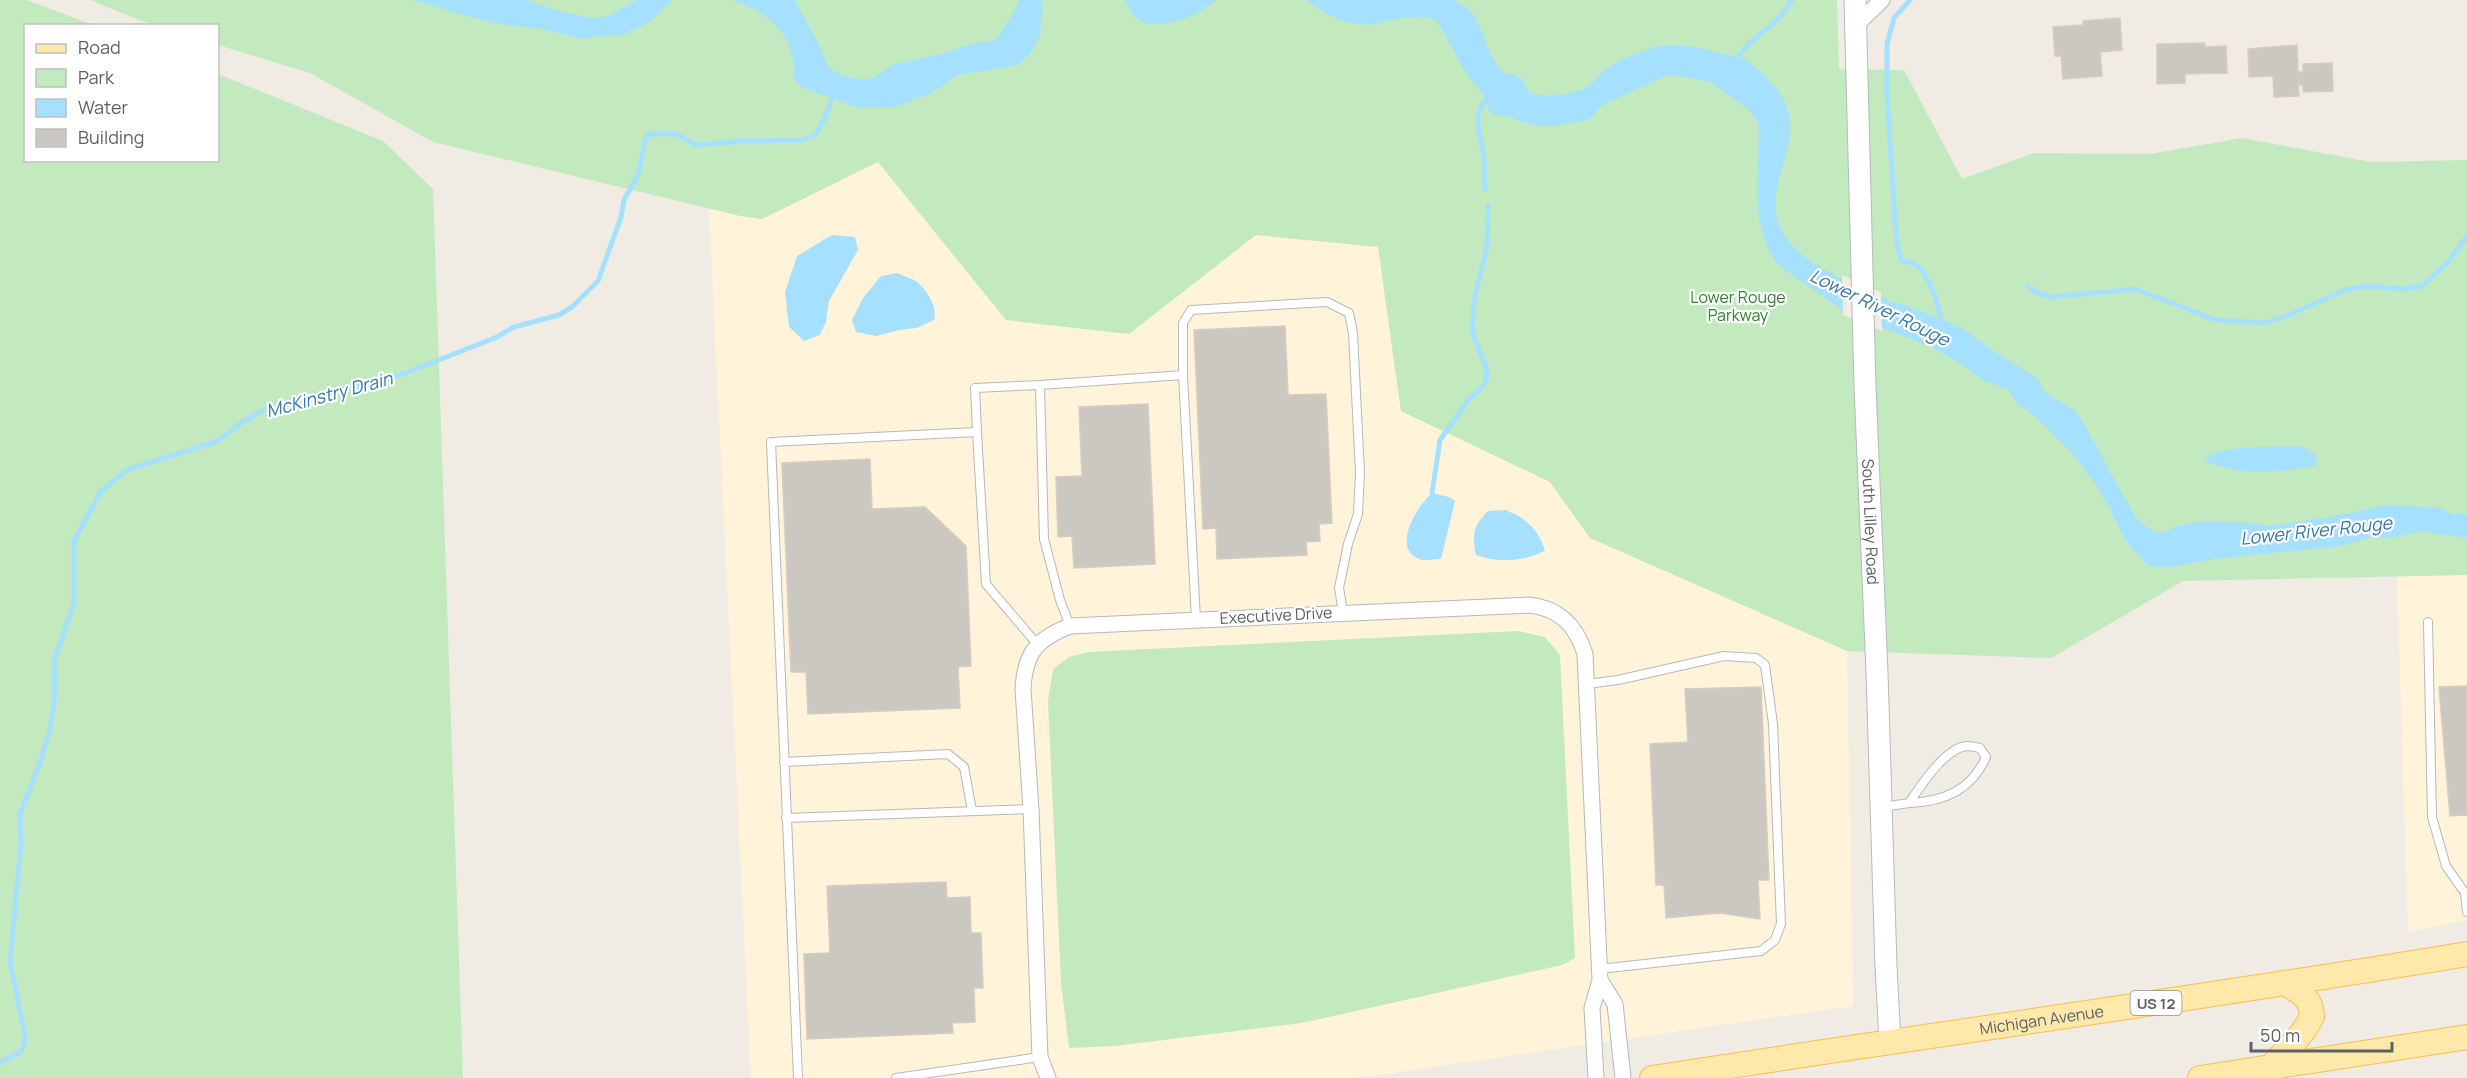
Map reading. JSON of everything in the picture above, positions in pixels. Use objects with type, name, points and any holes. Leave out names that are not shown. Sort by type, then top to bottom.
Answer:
[{"type":"main road","name":"Michigan Avenue","points":[[1652,1078],[2286,984],[2467,954]]},
{"type":"main road","points":[[2270,1068],[2288,1046],[2300,1037],[2312,1016],[2308,1000],[2301,992],[2286,984]]},
{"type":"main road","points":[[2200,1078],[2467,1037]]},
{"type":"street","name":"South Lilley Road","points":[[1855,0],[1864,340],[1890,1042]]},
{"type":"street","points":[[1856,25],[1882,0]]},
{"type":"street","name":"Executive Drive","points":[[1037,644],[1050,634],[1070,626],[1343,612],[1542,607],[1566,619],[1580,638],[1585,654],[1587,684],[1600,974],[1592,1008],[1596,1078]]},
{"type":"street","points":[[1034,1078],[1040,1057],[1031,809],[1023,689],[1024,672],[1037,644]]},
{"type":"street","name":"Executive Drive","points":[[1600,974],[1615,1004],[1623,1078]]},
{"type":"street","points":[[1040,1057],[1048,1078]]},
{"type":"lane","points":[[1196,619],[1183,375],[1183,323],[1191,310],[1327,302],[1349,313],[1353,333],[1360,473],[1358,514],[1348,544],[1339,588],[1343,612]]},
{"type":"lane","points":[[1037,644],[986,584],[975,388],[1183,375]]},
{"type":"lane","points":[[1040,385],[1044,539],[1060,600],[1070,626]]},
{"type":"lane","points":[[798,1078],[771,442],[977,432]]},
{"type":"lane","points":[[2428,622],[2432,817],[2446,866],[2465,893],[2467,912]]},
{"type":"lane","points":[[1587,684],[1618,680],[1724,656],[1756,657],[1765,665],[1773,724],[1781,924],[1775,940],[1761,951],[1600,974]]},
{"type":"lane","points":[[1882,807],[1932,802],[1960,789],[1980,772],[1986,757],[1980,748],[1964,746],[1946,757],[1922,783],[1909,803]]},
{"type":"lane","points":[[784,762],[948,754],[964,767],[972,811]]},
{"type":"lane","points":[[786,818],[1031,809]]},
{"type":"lane","points":[[896,1078],[1040,1057]]},
{"type":"shaded area","points":[[878,162],[1006,320],[1129,334],[1256,235],[1378,247],[1401,411],[1550,482],[1590,538],[1847,651],[1853,1006],[1357,1078],[751,1078],[709,209],[762,219]]},
{"type":"shaded area","points":[[2467,575],[2467,920],[2408,932],[2397,576]]},
{"type":"green space","points":[[0,0],[27,0],[90,24],[24,24],[24,162],[219,162],[219,74],[383,141],[433,189],[463,1078],[0,1078]]},
{"type":"green space","name":"Lower Rouge Parkway","points":[[90,0],[1837,0],[1839,69],[1904,70],[1962,179],[2034,153],[2150,154],[2242,138],[2371,162],[2467,160],[2467,575],[2183,581],[2051,658],[1847,651],[1590,538],[1550,482],[1401,411],[1378,247],[1256,235],[1129,334],[1006,320],[878,162],[762,219],[740,216],[433,142],[310,73],[219,45],[219,24],[150,24]]},
{"type":"green space","points":[[1518,631],[1545,637],[1560,655],[1575,958],[1562,965],[1302,1023],[1114,1046],[1069,1048],[1061,983],[1048,701],[1053,669],[1069,657],[1088,652]]},
{"type":"water","points":[[412,0],[528,0],[554,10],[591,18],[608,16],[637,0],[672,0],[650,22],[623,35],[578,38],[542,29],[492,23]]},
{"type":"water","points":[[731,0],[795,0],[829,68],[844,76],[865,80],[873,78],[892,65],[975,43],[996,40],[1019,0],[1043,0],[1040,35],[1032,51],[1018,65],[958,75],[932,93],[892,108],[859,108],[801,87],[792,78],[795,70],[789,44],[777,26],[761,13]]},
{"type":"water","points":[[1125,0],[1216,0],[1188,17],[1165,24],[1153,24],[1143,22],[1134,16]]},
{"type":"water","name":"Lower River Rouge","points":[[1305,0],[1453,0],[1464,5],[1472,13],[1491,55],[1505,74],[1520,77],[1528,91],[1547,96],[1581,90],[1614,64],[1655,47],[1679,45],[1695,47],[1745,59],[1765,76],[1783,99],[1790,121],[1789,142],[1775,204],[1779,225],[1794,247],[1828,272],[1892,302],[1963,328],[1992,350],[2037,378],[2046,394],[2075,410],[2136,518],[2149,529],[2163,533],[2176,526],[2203,521],[2268,526],[2331,517],[2387,505],[2440,508],[2451,513],[2467,514],[2467,538],[2421,531],[2396,537],[2366,538],[2342,546],[2213,559],[2173,567],[2148,566],[2126,541],[2099,489],[2073,454],[2035,416],[2019,405],[2007,389],[1984,381],[1963,365],[1931,347],[1846,313],[1777,264],[1767,246],[1758,211],[1758,121],[1749,110],[1712,83],[1668,75],[1607,103],[1600,107],[1592,118],[1561,125],[1530,124],[1493,115],[1486,99],[1464,70],[1441,27],[1434,19],[1411,17],[1374,24],[1356,24],[1328,14]]},
{"type":"water","points":[[832,235],[855,237],[858,250],[829,301],[826,322],[820,335],[804,341],[789,327],[785,292],[797,256]]},
{"type":"water","points":[[897,273],[916,281],[924,289],[933,304],[934,320],[917,328],[876,336],[856,332],[852,320],[863,298],[881,276]]},
{"type":"water","points":[[2302,447],[2317,455],[2315,466],[2258,472],[2229,469],[2203,459],[2213,454],[2236,449]]},
{"type":"water","points":[[1432,493],[1449,497],[1455,501],[1441,559],[1422,560],[1410,552],[1407,535],[1420,507]]},
{"type":"water","points":[[1506,510],[1531,526],[1545,551],[1510,560],[1476,555],[1474,536],[1479,521],[1488,511]]},
{"type":"pier","points":[[1842,275],[1881,292],[1882,331],[1843,315]]},
{"type":"building","points":[[2120,18],[2122,50],[2100,52],[2102,76],[2063,79],[2061,56],[2055,56],[2053,27],[2083,25],[2083,21]]},
{"type":"building","points":[[2205,43],[2205,47],[2226,46],[2227,73],[2185,74],[2185,83],[2157,84],[2157,44]]},
{"type":"building","points":[[2297,45],[2298,72],[2303,72],[2303,64],[2332,63],[2333,91],[2303,92],[2303,85],[2298,85],[2299,96],[2274,97],[2273,76],[2249,77],[2248,49]]},
{"type":"building","points":[[1285,326],[1288,395],[1326,394],[1332,523],[1319,524],[1320,541],[1306,542],[1307,555],[1217,559],[1216,528],[1203,529],[1194,330]]},
{"type":"building","points":[[1148,404],[1155,564],[1074,568],[1072,536],[1058,537],[1056,477],[1082,476],[1079,407]]},
{"type":"building","points":[[870,459],[872,509],[925,507],[966,546],[971,666],[958,667],[960,708],[808,714],[806,672],[791,672],[782,463]]},
{"type":"building","points":[[2467,686],[2467,815],[2450,816],[2439,687]]},
{"type":"building","points":[[1761,687],[1769,880],[1758,880],[1760,919],[1720,913],[1666,918],[1664,885],[1656,885],[1650,744],[1688,742],[1685,689]]},
{"type":"building","points":[[946,882],[947,898],[970,897],[971,933],[981,933],[983,988],[974,988],[975,1022],[952,1023],[953,1033],[807,1039],[804,954],[830,953],[827,886]]},
{"type":"waterway","points":[[1735,65],[1740,55],[1754,39],[1779,18],[1792,0]]},
{"type":"waterway","name":"Lower River Rouge","points":[[1910,0],[1894,18],[1887,44],[1887,94],[1896,236],[1901,260],[1915,264],[1930,283],[1939,309],[1941,324]]},
{"type":"waterway","name":"McKinstry Drain","points":[[0,1063],[20,1051],[25,1036],[10,961],[21,845],[20,814],[41,760],[50,728],[54,703],[55,658],[74,603],[74,541],[101,491],[127,470],[218,441],[261,411],[302,397],[344,390],[403,374],[497,337],[514,327],[559,315],[572,307],[598,281],[621,217],[624,200],[639,173],[645,140],[649,134],[676,134],[696,145],[741,141],[803,140],[815,135],[824,120],[835,92]]},
{"type":"waterway","points":[[1485,189],[1484,160],[1478,117],[1484,102],[1492,95]]},
{"type":"waterway","points":[[1432,493],[1440,440],[1469,399],[1483,386],[1487,377],[1472,325],[1475,296],[1487,247],[1488,206]]},
{"type":"waterway","points":[[2028,286],[2040,294],[2051,297],[2136,289],[2215,320],[2265,323],[2348,289],[2367,286],[2402,289],[2422,286],[2449,261],[2467,236]]}]
